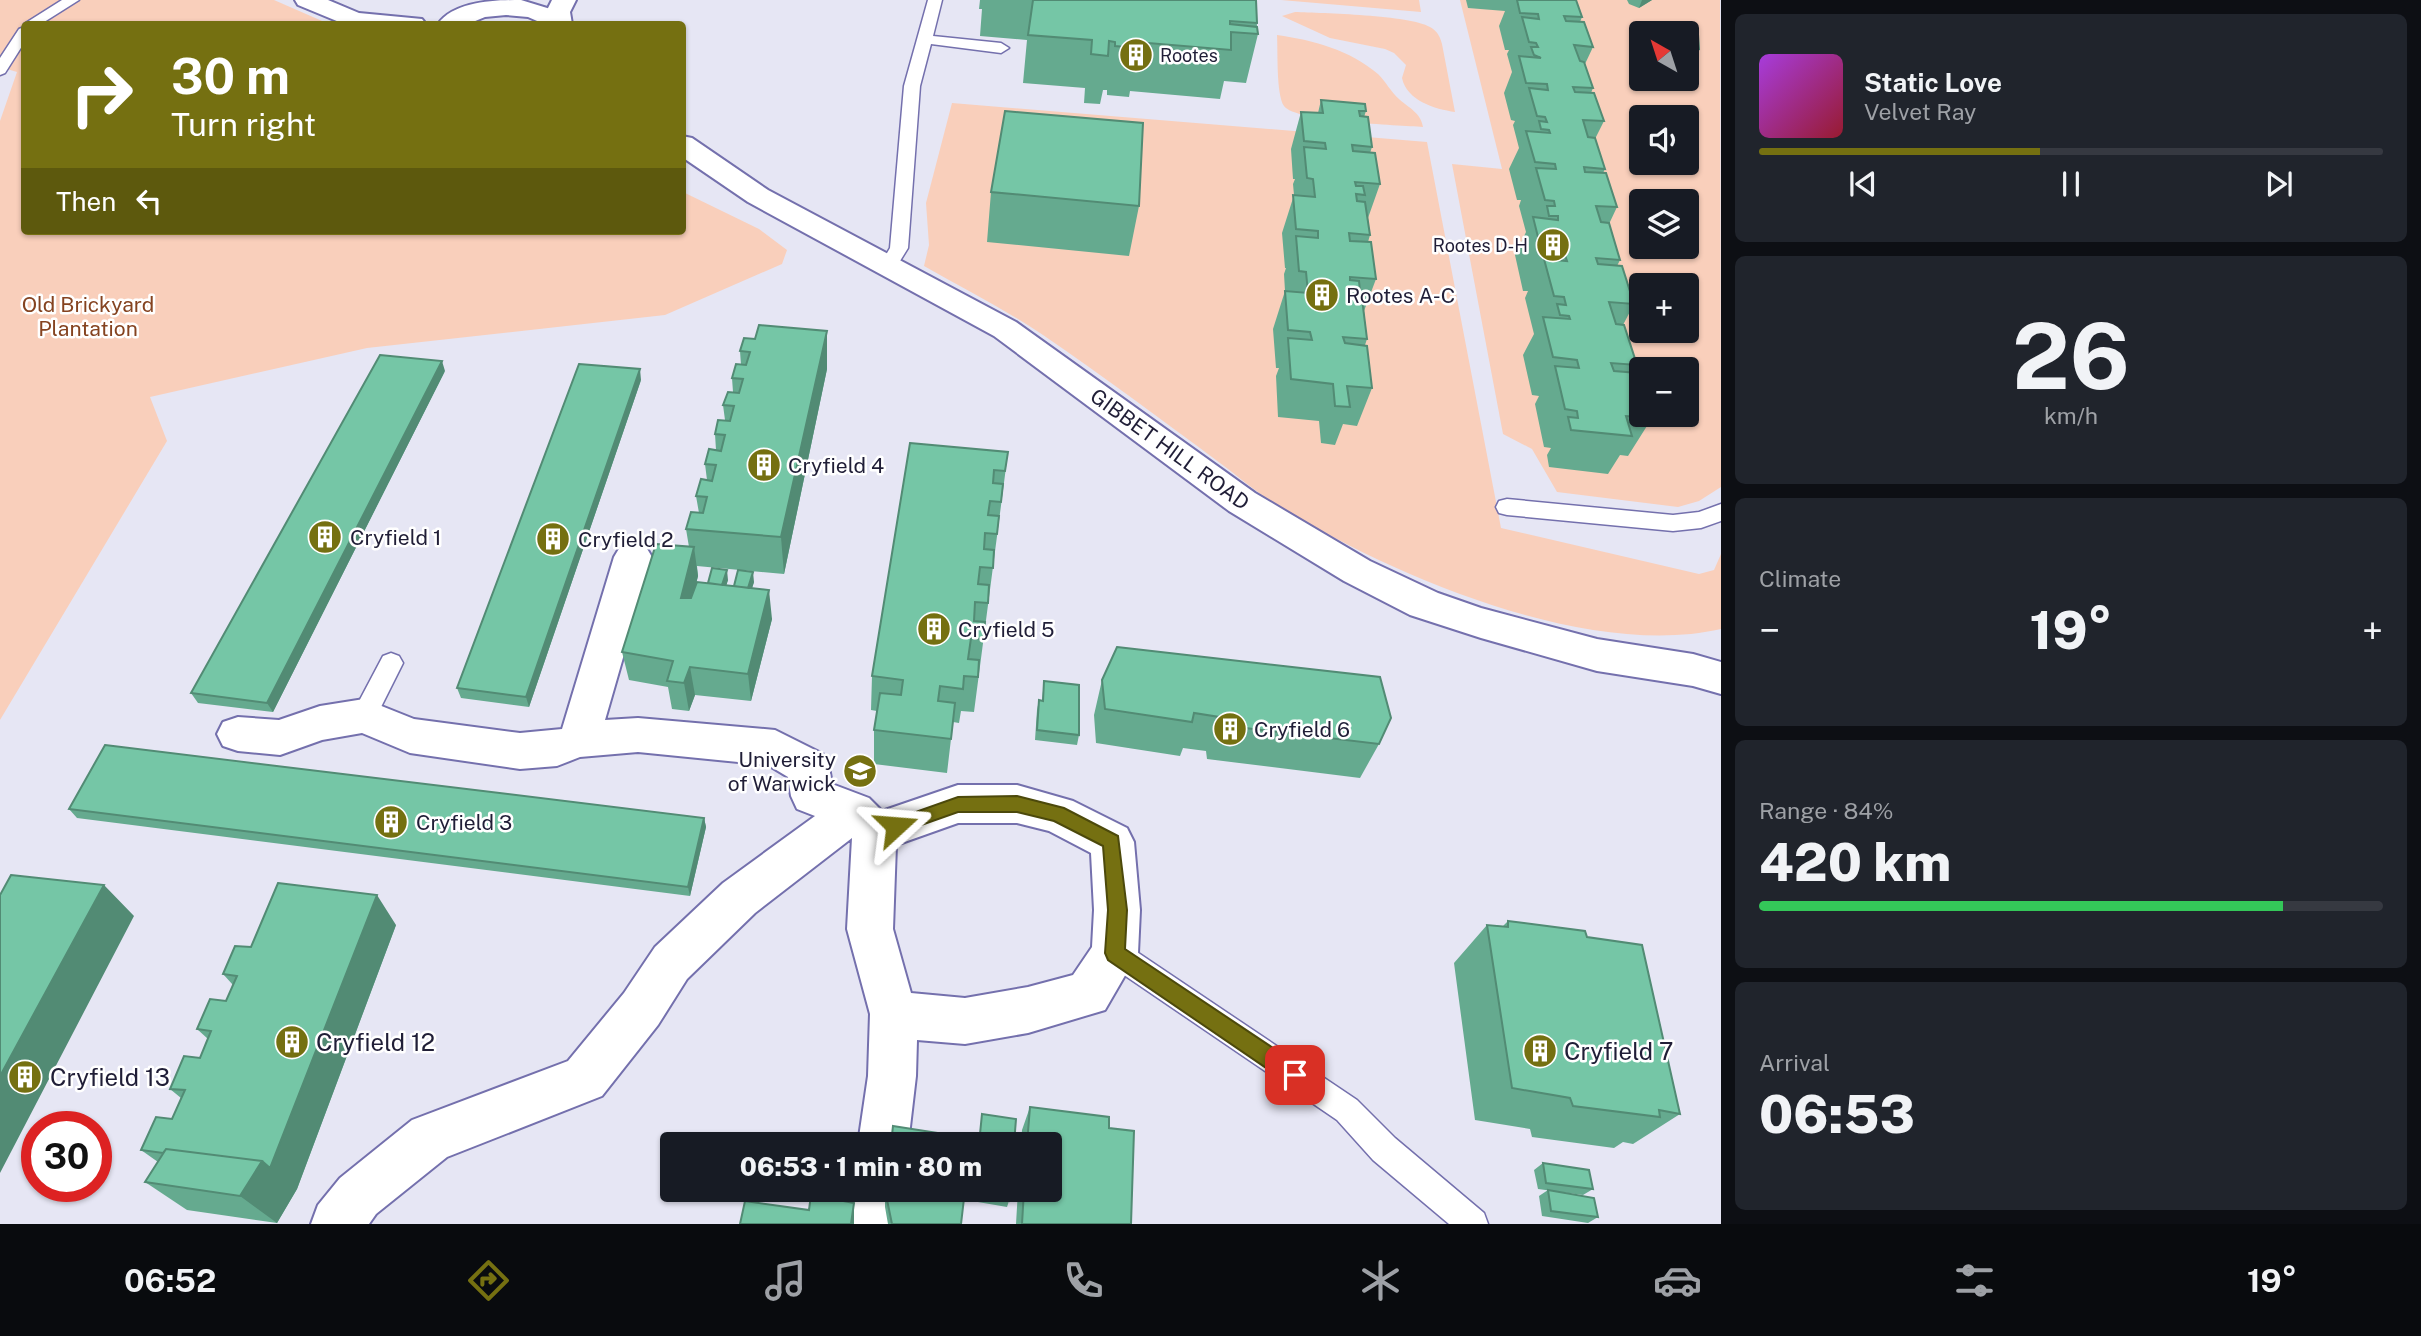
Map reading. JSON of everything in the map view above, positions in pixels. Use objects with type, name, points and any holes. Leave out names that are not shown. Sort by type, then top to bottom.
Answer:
[{"type":"street","points":[[307,0],[357,21]]},
{"type":"street","points":[[560,21],[558,12],[564,0]]},
{"type":"street","points":[[457,21],[483,10],[526,7],[551,16],[557,21]]},
{"type":"street","name":"GIBBET HILL ROAD","points":[[686,147],[758,196],[1005,329],[1242,502],[1357,571],[1424,604],[1481,623],[1597,655],[1712,670]]},
{"type":"street","points":[[579,740],[634,557]]},
{"type":"street","points":[[238,734],[280,738],[320,723],[363,716],[410,736],[520,751],[557,748],[579,740],[638,735],[775,748],[808,767],[812,796],[865,822]]},
{"type":"street","points":[[337,1224],[358,1196],[430,1138],[585,1079],[641,1009],[671,963],[739,898],[865,822],[958,804],[1017,804],[1058,814],[1112,842],[1118,910],[1115,953],[1088,994],[1028,1010],[965,1021],[894,1014]]},
{"type":"street","points":[[865,822],[870,929],[894,1014],[892,1076],[885,1132]]},
{"type":"street","points":[[871,1224],[874,1202]]},
{"type":"lane","points":[[35,21],[72,0]]},
{"type":"lane","points":[[889,265],[899,248],[912,86],[935,0]]},
{"type":"lane","points":[[0,70],[21,37]]},
{"type":"lane","points":[[924,39],[1001,48]]},
{"type":"lane","points":[[1507,507],[1673,523],[1701,520],[1721,512]]},
{"type":"lane","points":[[363,716],[391,663]]},
{"type":"lane","points":[[1115,953],[1347,1110],[1384,1149],[1473,1224]]},
{"type":"green space","name":"Old Brickyard Plantation","points":[[0,0],[274,0],[322,21],[21,21],[21,235],[686,235],[686,193],[759,229],[787,250],[782,264],[665,315],[367,348],[150,397],[167,441],[0,720],[0,121],[17,72],[0,67]]},
{"type":"green space","points":[[1281,0],[1419,0],[1421,12]]},
{"type":"green space","points":[[1460,0],[1720,0],[1721,487],[1699,501],[1678,507],[1557,492],[1532,449],[1503,434],[1452,164],[1502,169]]},
{"type":"green space","points":[[1295,12],[1386,17],[1430,27],[1441,41],[1455,112],[1431,106],[1410,93],[1402,78],[1406,65],[1394,53],[1330,38],[1282,16]]},
{"type":"green space","points":[[1277,35],[1330,47],[1355,58],[1378,74],[1396,96],[1417,114],[1423,127],[1326,119],[1307,116],[1284,106],[1278,72]]},
{"type":"green space","points":[[952,103],[1427,142],[1501,528],[1699,574],[1714,570],[1721,554],[1721,629],[1668,635],[1610,632],[1549,621],[1488,604],[1370,556],[1264,497],[1043,335],[924,266],[929,245],[926,203]]},
{"type":"building","points":[[1033,0],[1256,0],[1257,23],[1230,21],[1230,24],[1257,27],[1258,34],[1231,32],[1231,50],[1137,42],[1137,48],[1115,46],[1115,42],[1109,41],[1108,56],[1091,54],[1092,40],[1028,35]]},
{"type":"building","points":[[1517,0],[1576,0],[1582,17],[1564,16],[1566,21],[1584,22],[1593,47],[1574,45],[1580,61],[1584,62],[1593,88],[1573,87],[1575,92],[1594,93],[1604,121],[1583,120],[1588,137],[1595,138],[1605,169],[1584,167],[1585,172],[1606,173],[1617,207],[1596,206],[1601,222],[1609,223],[1620,260],[1596,258],[1598,264],[1622,266],[1629,288],[1629,304],[1609,302],[1616,324],[1624,325],[1634,357],[1629,357],[1629,364],[1611,363],[1614,371],[1629,372],[1629,416],[1626,416],[1632,436],[1571,430],[1568,417],[1578,418],[1577,411],[1565,409],[1555,366],[1579,368],[1577,360],[1553,357],[1543,317],[1570,319],[1569,316],[1560,315],[1557,304],[1566,305],[1564,297],[1554,296],[1544,259],[1567,261],[1565,255],[1542,253],[1533,217],[1558,220],[1558,216],[1549,216],[1547,206],[1555,206],[1554,201],[1545,200],[1536,168],[1556,169],[1555,164],[1535,162],[1526,131],[1550,133],[1549,130],[1541,129],[1539,121],[1547,122],[1545,117],[1537,116],[1529,88],[1548,90],[1547,84],[1526,83],[1519,56],[1541,58],[1534,55],[1531,47],[1538,47],[1536,43],[1529,42],[1522,17],[1539,19],[1538,14],[1520,13]]},
{"type":"building","name":"Rootes A-C","points":[[1321,100],[1365,104],[1366,111],[1359,111],[1360,116],[1368,117],[1372,147],[1352,145],[1353,151],[1375,153],[1380,184],[1355,182],[1356,186],[1363,186],[1365,195],[1356,194],[1357,201],[1365,202],[1370,235],[1349,233],[1350,241],[1371,242],[1376,279],[1350,277],[1350,280],[1359,281],[1360,291],[1352,290],[1353,298],[1362,299],[1367,339],[1343,337],[1345,343],[1367,346],[1372,388],[1347,386],[1350,407],[1335,406],[1333,384],[1291,379],[1288,338],[1312,340],[1310,332],[1288,330],[1285,291],[1308,293],[1306,272],[1299,271],[1296,236],[1318,238],[1318,231],[1296,229],[1293,195],[1315,197],[1313,179],[1307,178],[1304,147],[1326,149],[1325,143],[1304,141],[1301,112],[1323,113]]},
{"type":"building","points":[[1005,111],[1143,123],[1139,206],[991,192]]},
{"type":"building","name":"Cryfield 4","points":[[759,325],[827,331],[781,537],[686,529],[691,512],[703,513],[707,497],[696,496],[701,479],[712,481],[716,465],[705,464],[709,449],[721,451],[725,435],[715,434],[718,420],[730,421],[734,406],[723,405],[728,392],[739,393],[743,379],[732,378],[736,364],[746,365],[750,352],[740,351],[744,338],[755,339]]},
{"type":"building","name":"Cryfield 1","points":[[380,355],[442,361],[267,703],[191,693]]},
{"type":"building","name":"Cryfield 2","points":[[579,364],[640,369],[526,697],[457,688]]},
{"type":"building","name":"Cryfield 5","points":[[910,443],[1008,452],[1005,471],[994,470],[993,483],[1003,484],[1001,502],[990,501],[988,515],[999,516],[997,534],[985,533],[984,549],[994,550],[993,568],[980,567],[978,584],[989,585],[988,603],[975,602],[974,621],[985,622],[983,639],[971,638],[968,659],[979,660],[978,677],[964,676],[963,689],[940,686],[938,701],[955,703],[951,739],[874,730],[880,693],[901,695],[903,680],[872,676]]},
{"type":"building","points":[[656,544],[694,547],[681,598],[691,598],[697,582],[769,590],[748,674],[690,667],[684,683],[667,681],[673,661],[622,652]]},
{"type":"building","points":[[712,568],[727,570],[722,585],[708,583]]},
{"type":"building","points":[[738,570],[753,572],[748,588],[734,586]]},
{"type":"building","points":[[1117,647],[1380,677],[1391,718],[1379,744],[1221,725],[1219,717],[1194,713],[1192,722],[1105,709],[1102,680]]},
{"type":"building","points":[[1044,681],[1079,685],[1079,735],[1037,730],[1039,700],[1043,701]]},
{"type":"building","name":"Cryfield 3","points":[[105,745],[704,818],[688,887],[69,809]]},
{"type":"building","points":[[11,875],[104,885],[0,1076],[0,895]]},
{"type":"building","name":"Cryfield 12","points":[[278,883],[377,895],[270,1168],[262,1161],[166,1149],[163,1153],[141,1150],[156,1117],[172,1119],[185,1090],[170,1089],[184,1056],[200,1058],[211,1031],[197,1029],[210,999],[226,1001],[237,976],[223,974],[235,946],[251,947]]},
{"type":"building","points":[[1508,921],[1585,931],[1587,937],[1642,945],[1680,1114],[1659,1110],[1660,1117],[1573,1106],[1570,1098],[1512,1088],[1487,925],[1508,927]]},
{"type":"building","points":[[1030,1107],[1109,1117],[1109,1128],[1134,1131],[1131,1224],[1022,1224],[1023,1202],[1062,1202],[1062,1132],[1028,1132]]},
{"type":"building","points":[[982,1114],[1016,1119],[1015,1132],[980,1132]]},
{"type":"building","points":[[893,1126],[932,1132],[892,1132]]},
{"type":"building","points":[[166,1149],[262,1161],[240,1196],[145,1182]]},
{"type":"building","points":[[1543,1163],[1589,1170],[1593,1189],[1546,1183]]},
{"type":"building","points":[[1548,1190],[1594,1198],[1598,1217],[1551,1211]]},
{"type":"building","points":[[745,1202],[809,1210],[810,1202],[854,1203],[851,1224],[740,1224]]},
{"type":"building","points":[[887,1202],[964,1202],[961,1224],[892,1224]]},
{"type":"place","name":"Rootes","points":[[1136,55]]},
{"type":"place","name":"Rootes D-H","points":[[1553,245]]},
{"type":"place","name":"Rootes A-C","points":[[1322,295]]},
{"type":"place","name":"Cryfield 4","points":[[764,465]]},
{"type":"place","name":"Cryfield 1","points":[[325,537]]},
{"type":"place","name":"Cryfield 2","points":[[553,539]]},
{"type":"place","name":"Cryfield 5","points":[[934,629]]},
{"type":"place","name":"Cryfield 6","points":[[1230,729]]},
{"type":"place","name":"University of Warwick","points":[[860,771]]},
{"type":"place","name":"Cryfield 3","points":[[391,822]]},
{"type":"place","name":"Cryfield 12","points":[[292,1042]]},
{"type":"place","name":"Cryfield 7","points":[[1540,1051]]},
{"type":"place","name":"Cryfield 13","points":[[25,1077]]},
{"type":"route","points":[[896,826],[958,804],[1017,804],[1058,814],[1112,842],[1118,910],[1115,953],[1295,1075]]}]
